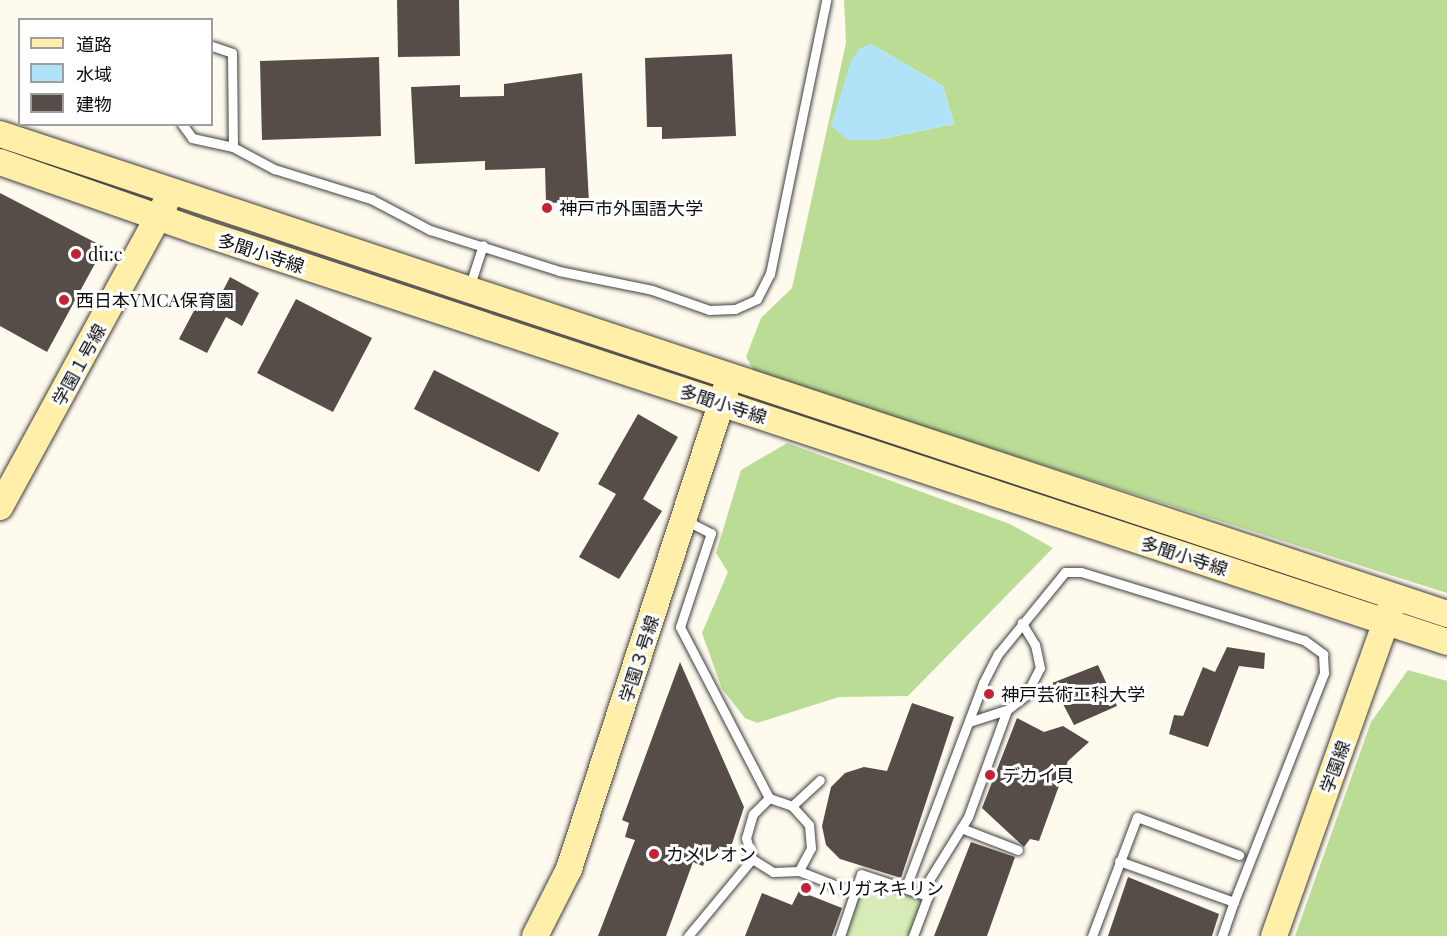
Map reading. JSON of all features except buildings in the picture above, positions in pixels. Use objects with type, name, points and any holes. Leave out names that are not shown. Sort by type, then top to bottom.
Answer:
[{"type":"street","name":"多聞小寺線","points":[[0,134],[1447,614]]},
{"type":"street","name":"多聞小寺線","points":[[0,162],[160,219],[1447,642]]},
{"type":"street","name":"学園１号線","points":[[0,507],[160,219],[170,190]]},
{"type":"street","name":"学園３号線","points":[[535,936],[569,869],[685,520],[729,377]]},
{"type":"street","name":"学園線","points":[[1274,936],[1395,597]]},
{"type":"lane","points":[[183,126],[192,138],[233,147],[274,168],[371,199],[430,230],[559,271],[652,290],[709,310],[735,309],[757,298],[770,274],[826,0]]},
{"type":"lane","points":[[213,46],[232,53],[233,147]]},
{"type":"lane","points":[[469,288],[483,245]]},
{"type":"lane","points":[[685,520],[711,533],[680,627],[769,798],[792,806],[809,825],[811,848],[800,871]]},
{"type":"lane","points":[[906,887],[969,722],[998,654],[1065,572],[1081,572],[1304,639],[1323,654],[1324,673],[1222,936]]},
{"type":"lane","points":[[969,722],[1007,710],[1026,695],[1040,668],[1035,645],[1022,623]]},
{"type":"lane","points":[[921,893],[961,828],[1007,710]]},
{"type":"lane","points":[[792,806],[820,780]]},
{"type":"lane","points":[[769,798],[753,814],[746,838],[752,859],[773,872],[800,871],[855,893]]},
{"type":"lane","points":[[1092,936],[1137,817],[1239,855]]},
{"type":"lane","points":[[961,828],[1017,849]]},
{"type":"lane","points":[[688,936],[752,859]]},
{"type":"lane","points":[[1119,861],[1234,902]]},
{"type":"lane","points":[[840,936],[861,874],[928,896],[913,936]]},
{"type":"green space","points":[[844,0],[1447,0],[1447,593],[756,374],[746,357],[761,318],[792,288],[846,43]],"holes":[[[871,44],[943,86],[954,124],[876,140]]]},
{"type":"green space","points":[[787,443],[1010,524],[1053,548],[908,696],[839,697],[757,723],[745,718],[722,689],[702,633],[728,572],[716,553],[741,470]]},
{"type":"green space","points":[[1408,670],[1447,681],[1447,936],[1295,936],[1371,722]]},
{"type":"green space","points":[[861,874],[928,896],[913,936],[839,936]]},
{"type":"water","points":[[871,44],[943,86],[954,124],[876,140],[848,140],[831,126],[851,61],[860,48]]},
{"type":"place","name":"神戸市外国語大学","points":[[547,208]]},
{"type":"place","name":"du:c","points":[[76,254]]},
{"type":"place","name":"西日本YMCA保育園","points":[[64,300]]},
{"type":"place","name":"神戸芸術工科大学","points":[[989,694]]},
{"type":"place","name":"デカイ貝","points":[[990,775]]},
{"type":"place","name":"カメレオン","points":[[654,854]]},
{"type":"place","name":"ハリガネキリン","points":[[806,888]]}]
